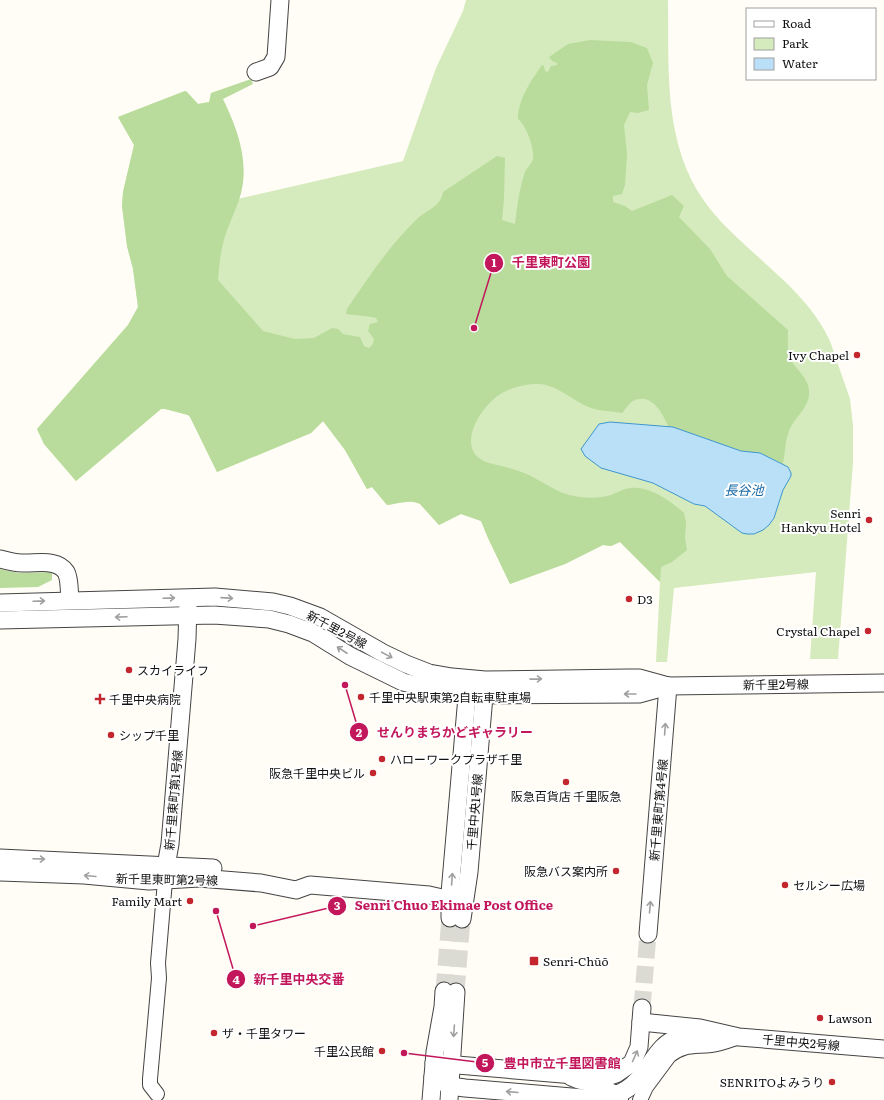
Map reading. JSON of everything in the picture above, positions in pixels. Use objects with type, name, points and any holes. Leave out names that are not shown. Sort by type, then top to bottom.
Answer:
[{"type":"street","points":[[256,72],[270,67],[274,62],[280,0]]},
{"type":"street","points":[[0,559],[24,564],[49,563],[61,566],[67,574],[70,600]]},
{"type":"street","name":"新千里2号線","points":[[0,603],[188,598],[223,598],[273,602],[290,606],[320,617],[383,654],[406,664],[476,688]]},
{"type":"street","name":"新千里東町第1号線","points":[[0,858],[49,859],[165,873],[170,844],[188,615],[188,598]]},
{"type":"street","name":"新千里2号線","points":[[0,620],[188,615],[221,615],[269,619],[322,637],[350,656],[403,682],[440,691],[476,688],[639,694],[668,686],[884,684]]},
{"type":"street","name":"新千里東町第4号線","points":[[648,934],[668,686]]},
{"type":"street","name":"千里中央1号線","points":[[457,910],[469,872],[476,688]]},
{"type":"street","name":"新千里東町第2号線","points":[[0,872],[84,875],[149,881],[165,873],[195,866],[260,872],[297,878],[310,886],[429,895],[457,910]]},
{"type":"street","points":[[157,1094],[150,1085],[150,1079],[159,978],[158,963],[165,873]]},
{"type":"street","points":[[431,1100],[434,1070],[450,992],[451,1065],[449,1093]]},
{"type":"street","points":[[434,1070],[451,1065],[607,1077],[616,1074],[632,1063],[639,1047],[642,1015]]},
{"type":"street","points":[[633,1100],[635,1091],[650,1063],[653,1047],[642,1015]]},
{"type":"street","name":"千里中央2号線","points":[[642,1015],[739,1037],[884,1049]]},
{"type":"street","name":"千里中央2号線","points":[[434,1070],[449,1093],[465,1088],[580,1098],[613,1098],[633,1086],[650,1063],[668,1043],[677,1038],[719,1033]]},
{"type":"street","points":[[640,1100],[646,1087],[672,1053],[685,1046],[717,1044],[739,1037]]},
{"type":"street","points":[[562,1074],[582,1083],[604,1087],[613,1098]]},
{"type":"green space","points":[[466,0],[668,0],[669,68],[672,114],[682,158],[691,179],[701,197],[721,222],[792,288],[813,313],[830,341],[850,399],[853,425],[853,463],[838,659],[810,659],[816,572],[674,588],[667,662],[656,662],[660,582],[620,542],[611,546],[603,545],[565,564],[510,584],[481,521],[461,514],[439,525],[420,504],[408,502],[387,505],[372,487],[367,489],[345,450],[323,421],[311,433],[217,472],[190,417],[188,415],[165,409],[161,409],[76,481],[44,444],[37,429],[128,325],[138,307],[133,269],[127,246],[122,206],[123,192],[134,145],[118,117],[185,91],[198,104],[209,102],[220,203],[403,161],[436,68],[463,11]]},
{"type":"green space","points":[[590,40],[631,42],[647,48],[653,63],[647,85],[649,110],[638,113],[630,112],[624,125],[627,154],[625,185],[622,194],[613,196],[613,202],[625,206],[632,211],[672,195],[684,206],[679,217],[710,249],[727,276],[788,330],[789,355],[793,364],[806,380],[809,390],[809,396],[804,408],[790,428],[786,441],[783,464],[760,453],[741,451],[668,426],[663,415],[655,405],[645,399],[633,401],[622,413],[604,411],[586,406],[561,391],[547,385],[533,384],[507,390],[491,402],[483,411],[472,432],[471,442],[474,452],[481,459],[522,472],[559,491],[574,496],[590,498],[601,497],[611,495],[628,488],[645,489],[666,499],[684,513],[686,522],[685,538],[687,550],[672,562],[661,567],[660,582],[620,542],[611,546],[603,545],[565,564],[510,584],[481,521],[461,514],[439,525],[420,504],[408,502],[387,505],[372,487],[367,489],[345,450],[323,421],[311,433],[217,472],[190,417],[188,415],[165,409],[161,409],[76,481],[44,444],[37,429],[128,325],[138,307],[133,269],[127,246],[122,206],[123,192],[134,145],[118,117],[185,91],[198,104],[209,102],[211,93],[251,79],[253,84],[223,99],[238,135],[244,174],[239,200],[226,233],[222,248],[218,280],[263,331],[295,339],[314,338],[332,328],[338,329],[343,334],[360,337],[364,346],[369,348],[373,344],[374,339],[368,331],[370,324],[378,322],[376,318],[346,314],[347,309],[388,251],[416,220],[436,205],[442,197],[443,192],[497,156],[505,158],[502,220],[515,224],[522,181],[533,159],[533,149],[529,138],[524,126],[518,119],[520,104],[542,65],[544,66],[545,71],[548,72],[551,66],[557,65],[557,63],[552,61],[549,57],[568,44]]},
{"type":"green space","points":[[0,569],[19,573],[52,572],[52,580],[38,587],[0,588]]},
{"type":"green space","points":[[221,605],[272,609],[306,619],[426,681],[222,608]]},
{"type":"water","name":"長谷池","points":[[610,422],[673,427],[741,451],[760,453],[788,467],[791,476],[783,490],[774,518],[763,530],[754,534],[742,533],[705,506],[694,504],[653,483],[601,468],[585,456],[581,449],[599,424]]},
{"type":"tunnel","points":[[444,991],[450,918]]},
{"type":"tunnel","points":[[456,992],[462,919]]},
{"type":"tunnel","points":[[642,1008],[648,934]]},
{"type":"place","name":"千里東町公園","points":[[474,328]]},
{"type":"place","name":"Ivy Chapel","points":[[857,355]]},
{"type":"place","name":"Senri Hankyu Hotel","points":[[869,520]]},
{"type":"place","name":"D3","points":[[629,599]]},
{"type":"place","name":"Crystal Chapel","points":[[868,631]]},
{"type":"place","name":"スカイライフ","points":[[129,670]]},
{"type":"place","name":"せんりまちかどギャラリー","points":[[345,685]]},
{"type":"place","name":"千里中央駅東第2自転車駐車場","points":[[361,697]]},
{"type":"place","name":"千里中央病院","points":[[100,699]]},
{"type":"place","name":"シップ千里","points":[[111,735]]},
{"type":"place","name":"ハローワークプラザ千里","points":[[382,759]]},
{"type":"place","name":"阪急千里中央ビル","points":[[373,773]]},
{"type":"place","name":"阪急百貨店 千里阪急","points":[[566,782]]},
{"type":"place","name":"阪急バス案内所","points":[[616,871]]},
{"type":"place","name":"セルシー広場","points":[[785,885]]},
{"type":"place","name":"Family Mart","points":[[190,901]]},
{"type":"place","name":"新千里中央交番","points":[[216,911]]},
{"type":"place","name":"Senri Chuo Ekimae Post Office","points":[[253,926]]},
{"type":"place","name":"Senri-Chūō","points":[[534,961]]},
{"type":"place","name":"Lawson","points":[[820,1018]]},
{"type":"place","name":"ザ・千里タワー","points":[[214,1033]]},
{"type":"place","name":"千里公民館","points":[[382,1051]]},
{"type":"place","name":"豊中市立千里図書館","points":[[404,1053]]},
{"type":"place","name":"SENRITOよみうり","points":[[832,1082]]}]
